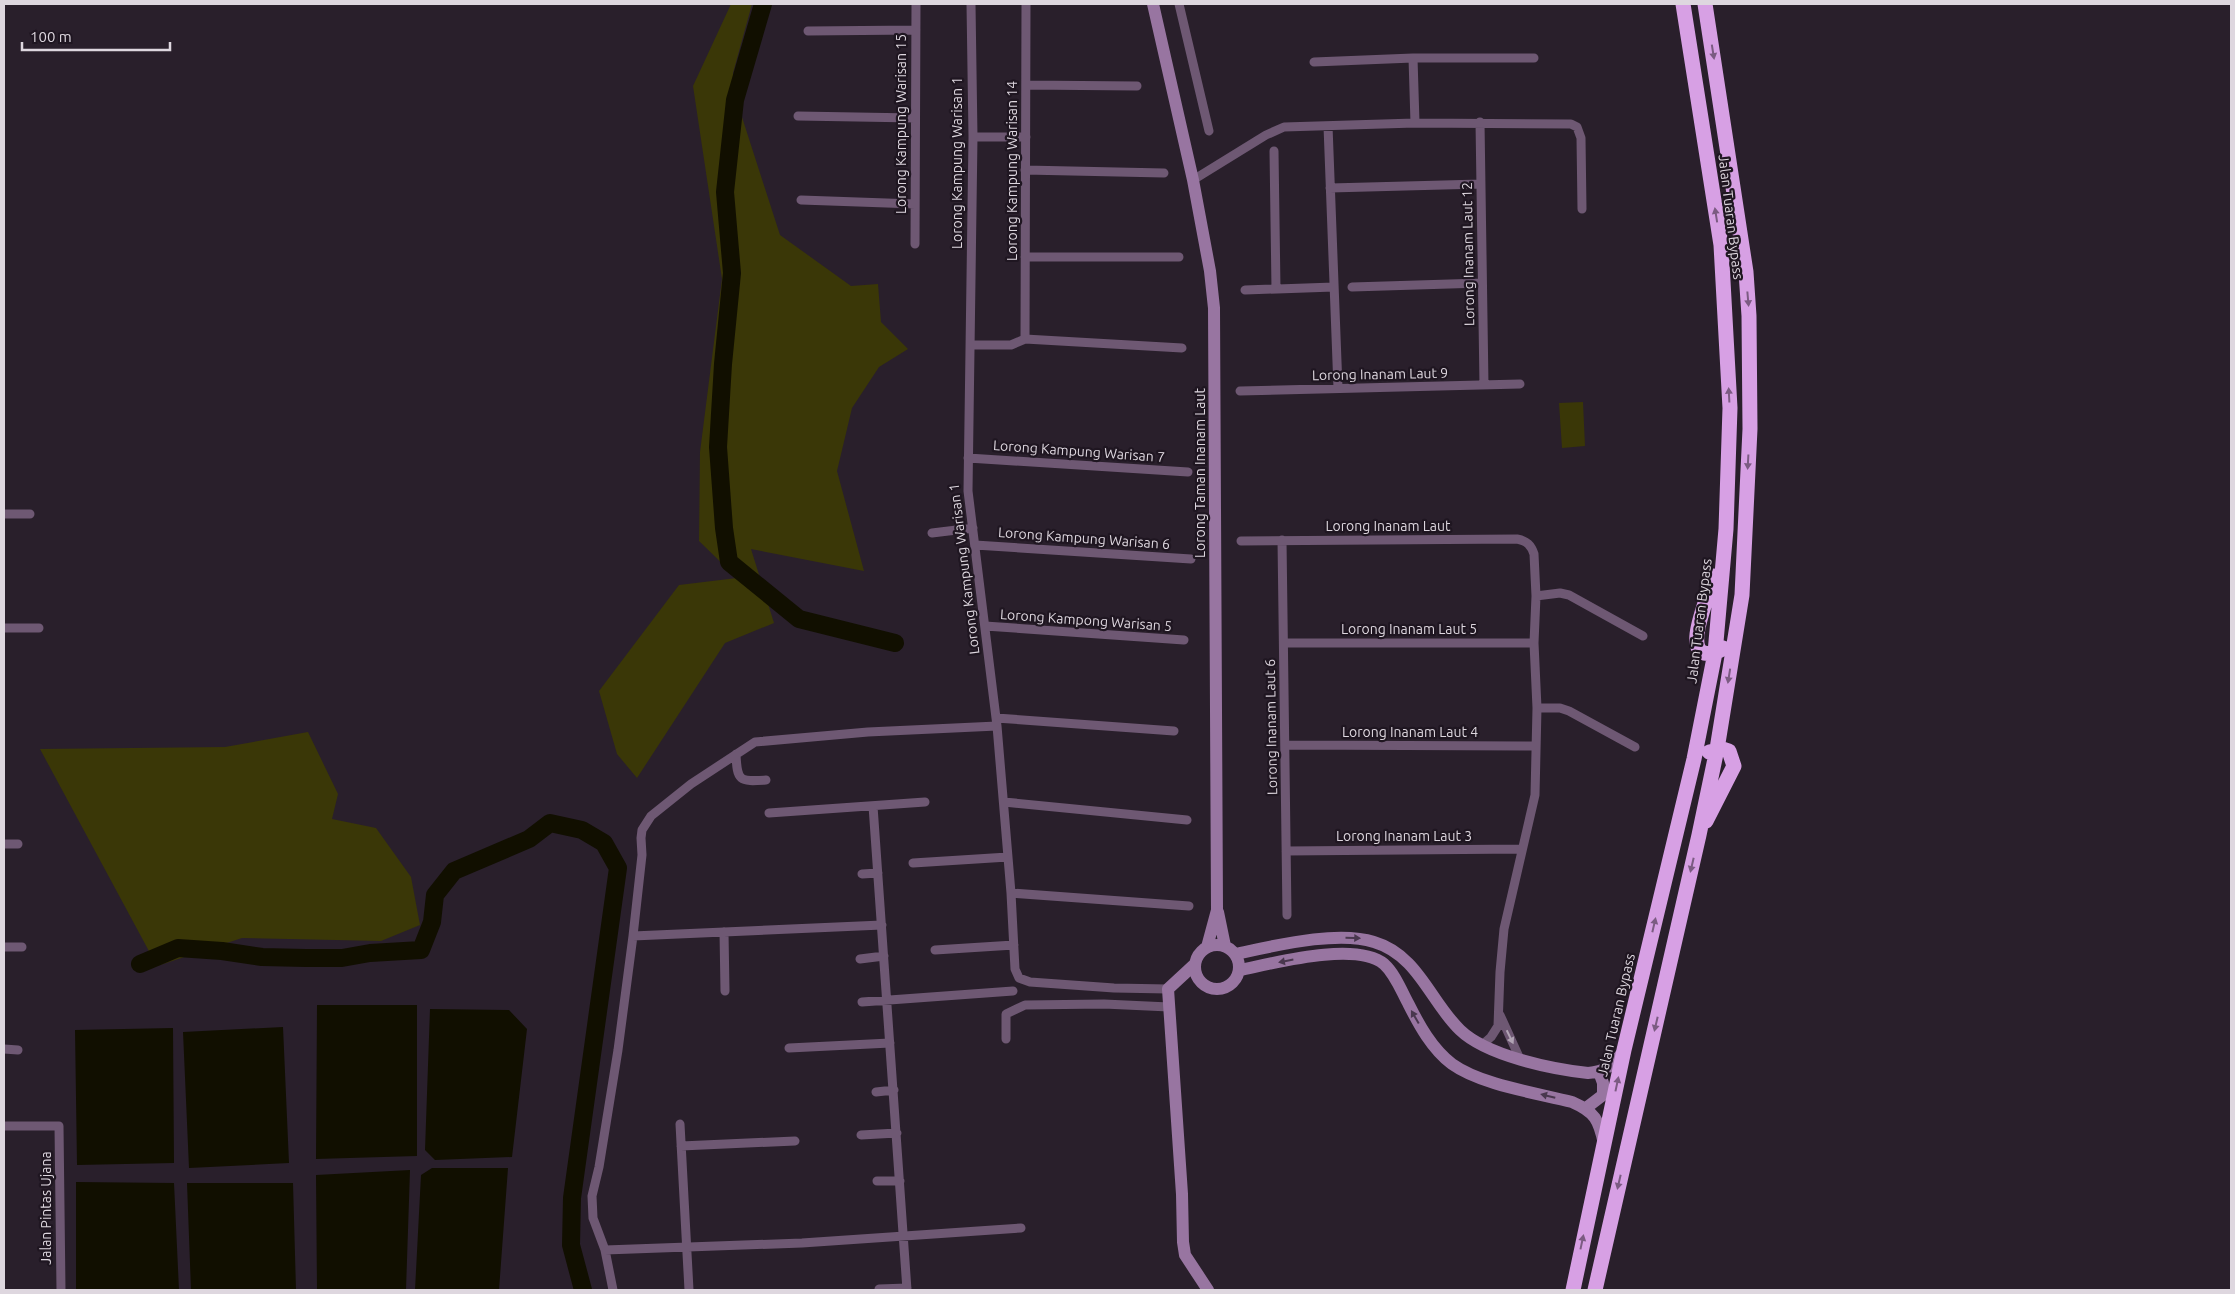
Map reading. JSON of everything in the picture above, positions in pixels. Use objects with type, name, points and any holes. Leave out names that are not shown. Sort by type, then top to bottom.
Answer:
[{"type":"highway","name":"Jalan Tuaran Bypass","points":[[1572,1290],[1624,1050],[1694,758],[1715,653],[1702,654],[1698,647],[1697,627],[1710,592],[1726,529],[1730,408],[1721,245],[1683,4]]},
{"type":"highway","name":"Jalan Tuaran Bypass","points":[[1596,1290],[1717,749],[1742,594],[1750,429],[1749,316],[1744,263],[1705,4]]},
{"type":"highway","points":[[1715,653],[1722,648],[1742,594]]},
{"type":"highway","points":[[1694,758],[1717,749],[1730,751],[1734,766],[1727,784],[1699,834]]},
{"type":"main road","name":"Lorong Taman Inanam Laut","points":[[1153,4],[1193,180],[1210,271],[1214,308],[1217,910],[1207,947]]},
{"type":"main road","points":[[1217,910],[1230,950],[1240,970]]},
{"type":"main road","points":[[1240,970],[1234,982],[1223,989],[1209,988],[1199,980],[1195,964],[1197,957],[1207,947],[1213,945],[1230,950],[1334,938],[1354,938],[1377,942],[1402,956],[1460,1030],[1482,1045],[1520,1060],[1574,1071],[1599,1072],[1614,1064],[1624,1050]]},
{"type":"main road","points":[[1240,970],[1292,959],[1352,953],[1376,958],[1392,972],[1412,1012],[1433,1046],[1453,1064],[1478,1078],[1572,1102],[1586,1108],[1598,1121],[1604,1146]]},
{"type":"main road","points":[[1195,964],[1168,989],[1182,1194],[1183,1242],[1188,1260],[1208,1290]]},
{"type":"main road","name":"Lorong Kampung Warisan 1","points":[[1168,989],[1199,980]]},
{"type":"main road","points":[[1586,1108],[1603,1095],[1603,1083],[1599,1072]]},
{"type":"street","name":"Lorong Kampung Warisan 15","points":[[914,244],[916,4]]},
{"type":"street","name":"Lorong Kampung Warisan 1","points":[[971,4],[973,137],[968,458],[972,528],[997,722],[1011,893],[1015,969],[1022,980],[1086,986],[1168,989]]},
{"type":"street","name":"Lorong Kampung Warisan 14","points":[[1024,339],[1026,4]]},
{"type":"street","points":[[1179,4],[1209,131]]},
{"type":"street","points":[[808,31],[916,30]]},
{"type":"street","points":[[1314,62],[1413,58],[1534,58]]},
{"type":"street","points":[[1413,58],[1415,123]]},
{"type":"street","points":[[1026,85],[1137,86]]},
{"type":"street","points":[[798,116],[915,118]]},
{"type":"street","points":[[1193,180],[1275,130],[1293,126],[1480,122],[1572,124],[1580,131],[1582,209]]},
{"type":"street","name":"Lorong Inanam Laut 12","points":[[1480,122],[1484,385]]},
{"type":"street","points":[[1328,126],[1338,388]]},
{"type":"street","points":[[973,137],[1026,137]]},
{"type":"street","points":[[1274,151],[1276,289]]},
{"type":"street","points":[[1025,170],[1164,173]]},
{"type":"street","points":[[1330,188],[1481,184]]},
{"type":"street","points":[[800,200],[915,204]]},
{"type":"street","points":[[1025,257],[1179,257]]},
{"type":"street","points":[[1352,287],[1482,284]]},
{"type":"street","points":[[1245,290],[1334,287]]},
{"type":"street","points":[[971,344],[1011,344],[1024,339],[1182,348]]},
{"type":"street","name":"Lorong Inanam Laut 9","points":[[1240,391],[1520,384]]},
{"type":"street","name":"Lorong Kampung Warisan 7","points":[[968,458],[1188,472]]},
{"type":"street","points":[[4,514],[30,514]]},
{"type":"street","points":[[932,533],[972,528]]},
{"type":"street","name":"Lorong Inanam Laut","points":[[1241,541],[1517,539],[1528,543],[1532,547],[1536,596]]},
{"type":"street","name":"Lorong Inanam Laut 6","points":[[1282,540],[1287,915]]},
{"type":"street","name":"Lorong Kampung Warisan 6","points":[[975,545],[1191,559]]},
{"type":"street","points":[[1482,1045],[1495,1032],[1500,1015],[1499,986],[1504,930],[1535,795],[1537,708],[1534,643],[1536,596],[1560,593],[1569,595],[1643,636]]},
{"type":"street","name":"Lorong Kampong Warisan 5","points":[[986,626],[1184,640]]},
{"type":"street","points":[[4,628],[39,628]]},
{"type":"street","name":"Lorong Inanam Laut 5","points":[[1284,643],[1534,643]]},
{"type":"street","points":[[1537,708],[1560,708],[1569,711],[1635,747]]},
{"type":"street","points":[[614,1290],[605,1250],[593,1218],[592,1196],[599,1168],[615,1067],[633,936],[642,855],[641,838],[646,822],[651,816],[748,745],[763,740],[997,722],[1174,731]]},
{"type":"street","name":"Lorong Inanam Laut 4","points":[[1285,745],[1536,746]]},
{"type":"street","points":[[736,754],[739,778],[747,782],[766,780]]},
{"type":"street","points":[[769,813],[925,802]]},
{"type":"street","points":[[1004,802],[1187,820]]},
{"type":"street","points":[[873,806],[907,1289],[879,1289]]},
{"type":"street","points":[[4,844],[18,844]]},
{"type":"street","name":"Lorong Inanam Laut 3","points":[[1286,851],[1522,849]]},
{"type":"street","points":[[913,863],[1008,857]]},
{"type":"street","points":[[862,874],[878,873]]},
{"type":"street","points":[[1011,893],[1189,906]]},
{"type":"street","points":[[633,936],[882,925]]},
{"type":"street","points":[[724,932],[725,991]]},
{"type":"street","points":[[935,950],[1014,945]]},
{"type":"street","points":[[4,947],[22,947]]},
{"type":"street","points":[[860,959],[884,956]]},
{"type":"street","points":[[862,1002],[1013,991]]},
{"type":"street","points":[[1006,1039],[1006,1014],[1025,1005],[1104,1004],[1169,1007]]},
{"type":"street","points":[[1500,1015],[1520,1060]]},
{"type":"street","points":[[789,1048],[890,1043]]},
{"type":"street","points":[[4,1050],[18,1050]]},
{"type":"street","points":[[876,1092],[894,1090]]},
{"type":"street","points":[[680,1124],[685,1247],[689,1290]]},
{"type":"street","name":"Jalan Pintas Ujana","points":[[4,1126],[59,1126],[61,1290]]},
{"type":"street","points":[[861,1135],[897,1133]]},
{"type":"street","points":[[681,1146],[795,1140]]},
{"type":"street","points":[[876,1181],[900,1181]]},
{"type":"street","points":[[605,1250],[904,1237],[1021,1228]]},
{"type":"shaded area","points":[[731,4],[752,4],[733,73],[740,111],[780,235],[851,286],[878,284],[881,322],[908,349],[879,367],[852,408],[837,471],[864,571],[751,549],[774,623],[725,643],[637,778],[617,754],[599,691],[679,585],[737,578],[699,541],[700,452],[722,279],[693,86]]},
{"type":"shaded area","points":[[1583,402],[1585,446],[1562,448],[1559,403]]},
{"type":"shaded area","points":[[308,732],[338,794],[332,819],[376,828],[411,877],[420,925],[381,941],[242,938],[157,966],[40,749],[225,747]]},
{"type":"shaded area","points":[[317,1005],[417,1005],[417,1156],[316,1159]]},
{"type":"shaded area","points":[[430,1009],[509,1010],[527,1029],[512,1157],[435,1160],[425,1150]]},
{"type":"shaded area","points":[[283,1027],[289,1163],[189,1168],[183,1032]]},
{"type":"shaded area","points":[[173,1028],[174,1163],[77,1165],[75,1030]]},
{"type":"shaded area","points":[[432,1168],[508,1168],[499,1290],[415,1290],[421,1175]]},
{"type":"shaded area","points":[[410,1170],[406,1290],[317,1290],[316,1175]]},
{"type":"shaded area","points":[[76,1182],[174,1183],[179,1290],[76,1290]]},
{"type":"shaded area","points":[[187,1183],[293,1183],[296,1290],[191,1290]]},
{"type":"waterway","points":[[763,4],[735,100],[725,192],[732,273],[723,364],[718,447],[724,528],[729,562],[799,619],[895,643]]},
{"type":"waterway","points":[[140,964],[178,948],[222,951],[262,957],[306,958],[342,958],[370,953],[421,950],[432,922],[435,895],[454,871],[529,839],[550,823],[582,830],[604,843],[618,868],[572,1198],[571,1245],[583,1290]]}]
